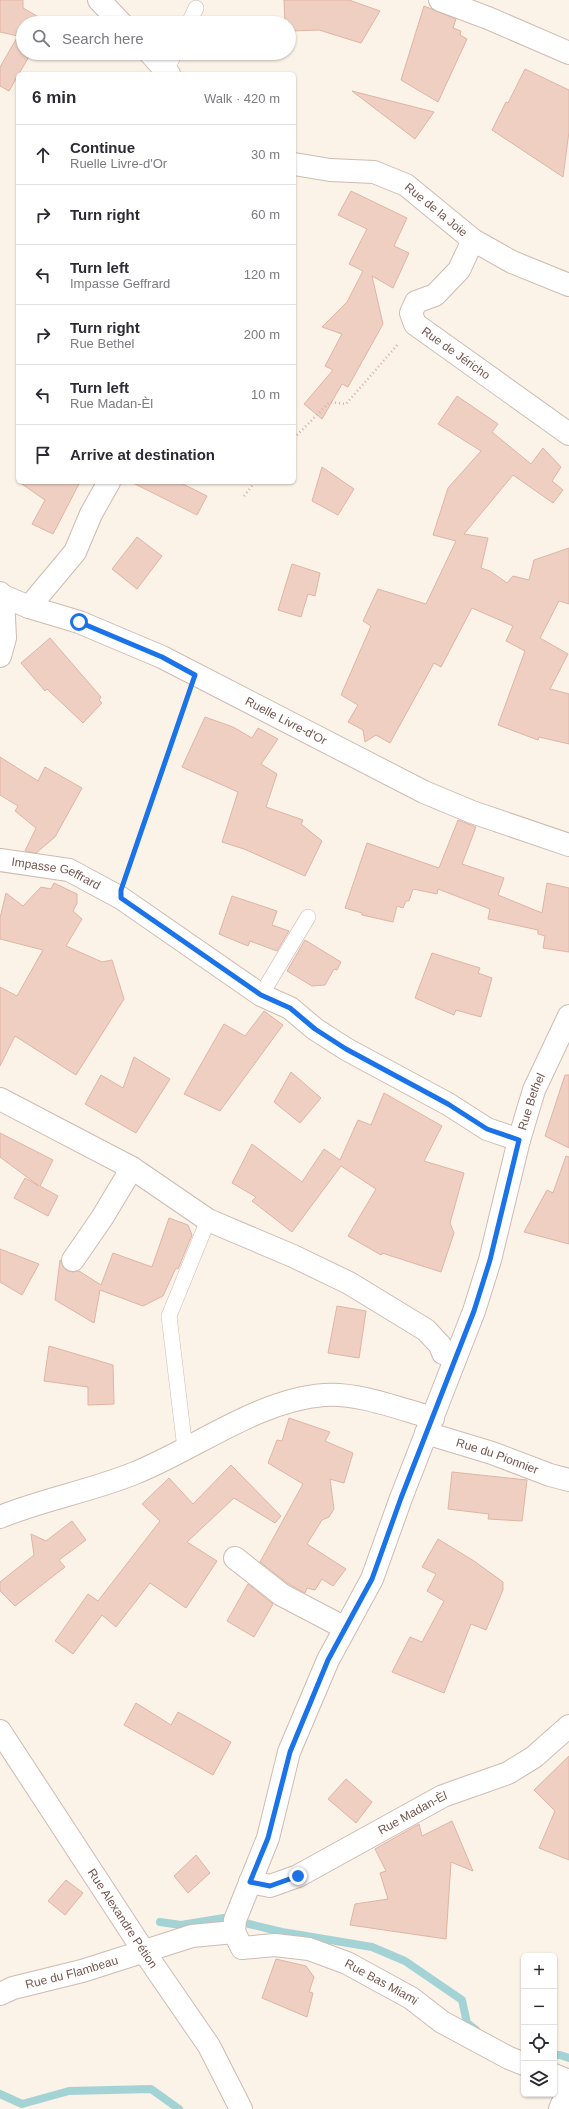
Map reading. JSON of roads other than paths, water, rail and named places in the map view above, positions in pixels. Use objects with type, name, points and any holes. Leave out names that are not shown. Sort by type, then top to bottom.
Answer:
[{"type":"street","points":[[99,0],[114,16]]},
{"type":"street","points":[[440,0],[488,18],[569,53]]},
{"type":"street","points":[[159,60],[169,68]]},
{"type":"street","name":"Rue de la Joie","points":[[296,164],[330,170],[374,172],[406,185],[473,240],[512,262],[569,285]]},
{"type":"street","name":"Rue de Jéricho","points":[[473,240],[459,270],[435,295],[416,302],[411,313],[415,324],[569,434]]},
{"type":"street","points":[[29,607],[75,552],[90,514],[108,484]]},
{"type":"street","points":[[0,656],[5,638],[2,595]]},
{"type":"street","name":"Ruelle Livre-d'Or","points":[[2,595],[29,607],[79,622],[162,657],[424,792],[479,814],[569,845]]},
{"type":"street","name":"Impasse Geffrard","points":[[0,860],[69,870],[121,898],[261,995],[290,1008],[315,1029],[346,1049],[448,1104],[487,1129],[519,1140]]},
{"type":"street","name":"Rue Bethel","points":[[234,1932],[235,1920],[268,1838],[290,1752],[328,1660],[372,1579],[429,1425],[474,1311],[490,1260],[519,1140],[534,1090],[569,1016]]},
{"type":"street","points":[[0,1099],[132,1168],[208,1220],[293,1256],[349,1283],[426,1330],[440,1345],[443,1353],[455,1358]]},
{"type":"street","points":[[73,1260],[102,1218],[132,1168]]},
{"type":"street","name":"Rue du Pionnier","points":[[0,1517],[135,1474],[249,1416],[302,1398],[325,1395],[355,1397],[429,1425],[492,1453],[550,1476],[569,1480]]},
{"type":"street","points":[[235,1558],[282,1594],[345,1628]]},
{"type":"street","name":"Rue Madan-Èl","points":[[250,1882],[270,1886],[298,1876],[443,1796],[508,1773],[534,1757],[569,1726]]},
{"type":"street","name":"Rue Alexandre Pétion","points":[[0,1731],[145,1953],[209,2046],[241,2109]]},
{"type":"street","name":"Rue du Flambeau","points":[[0,1994],[13,1988],[82,1972],[145,1953],[192,1936],[234,1932]]},
{"type":"street","name":"Rue Bas Miami","points":[[234,1932],[242,1948],[276,1945],[309,1949],[347,1963],[411,1998],[442,2022],[509,2058],[521,2063]]},
{"type":"street","points":[[557,2077],[569,2081]]},
{"type":"street","points":[[560,2109],[569,2088]]},
{"type":"lane","points":[[192,16],[196,8]]},
{"type":"lane","points":[[261,995],[308,917]]},
{"type":"lane","points":[[185,1449],[169,1316],[208,1220]]},
{"type":"waterway","points":[[160,1922],[181,1925],[224,1918],[282,1932],[372,1947],[405,1961],[462,2000],[467,2023],[476,2030]]},
{"type":"waterway","points":[[557,2055],[569,2058]]},
{"type":"waterway","points":[[0,2094],[22,2104],[69,2091],[151,2089],[179,2109]]}]
